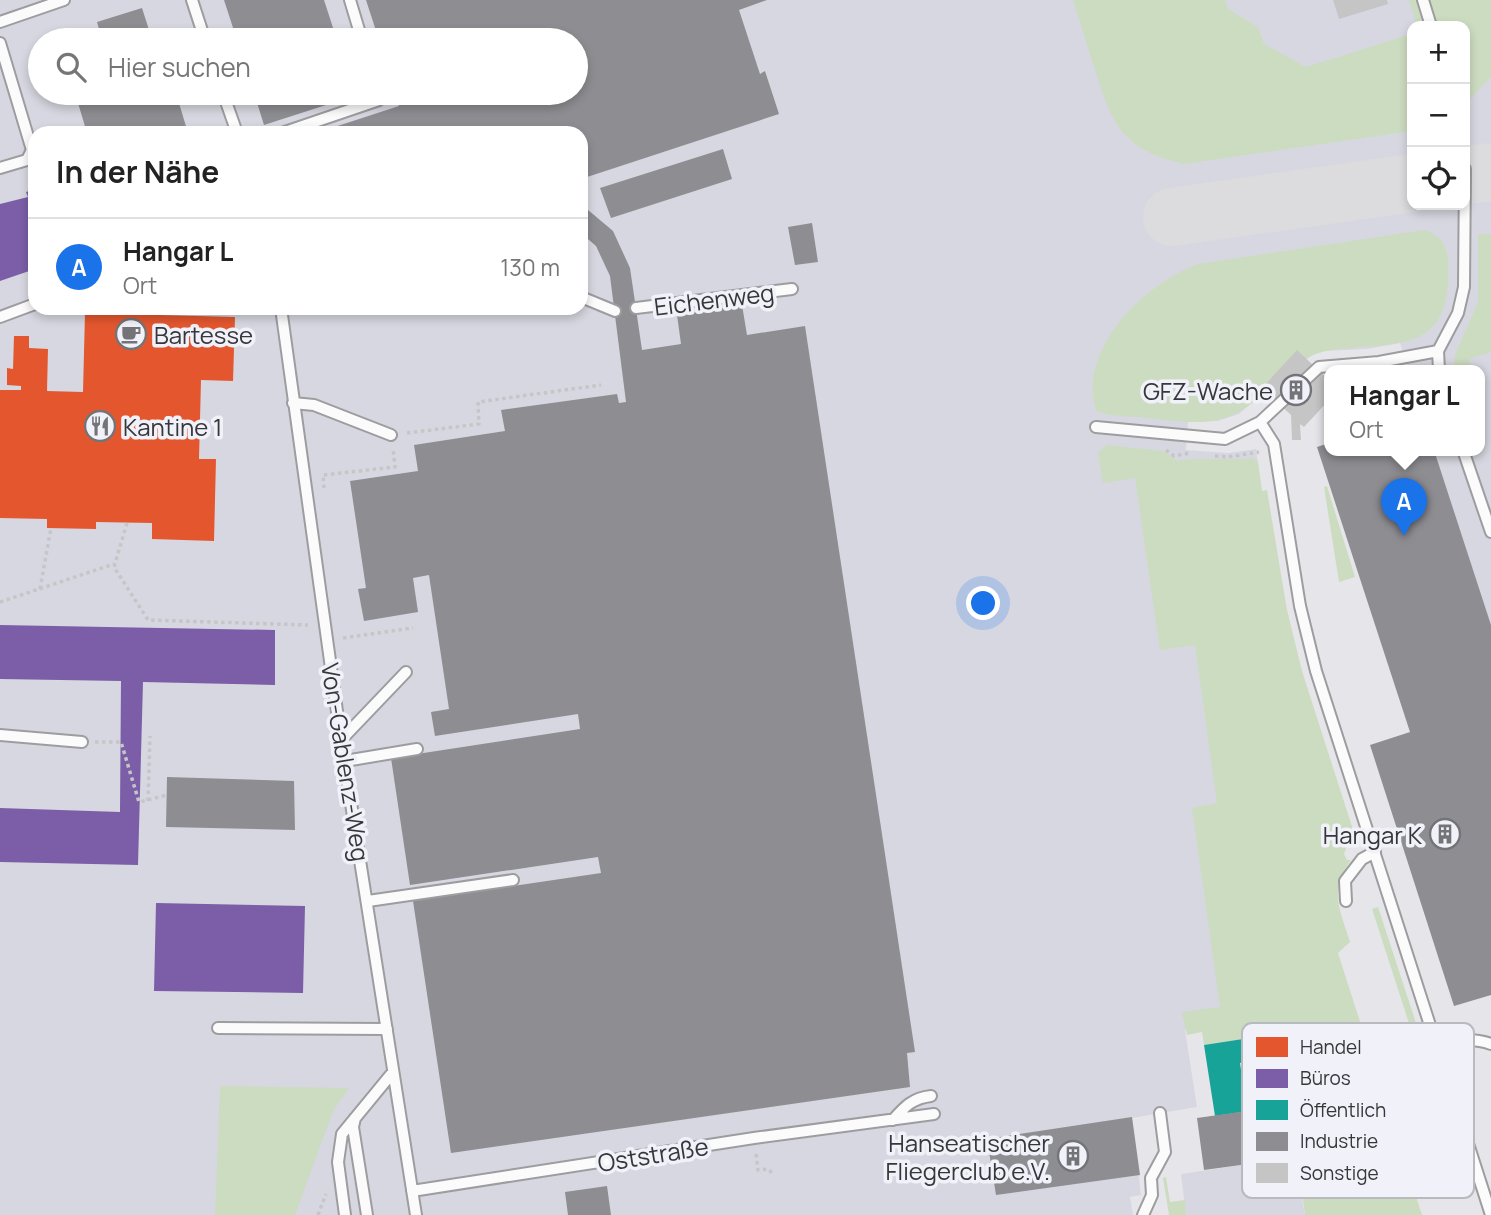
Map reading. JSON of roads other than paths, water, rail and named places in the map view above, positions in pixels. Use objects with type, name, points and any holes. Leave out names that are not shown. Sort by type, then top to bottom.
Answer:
[{"type":"lane","points":[[0,22],[64,0]]},
{"type":"lane","points":[[192,0],[201,28]]},
{"type":"lane","points":[[350,0],[358,28]]},
{"type":"lane","points":[[1423,0],[1429,21]]},
{"type":"lane","points":[[0,43],[28,137]]},
{"type":"lane","points":[[227,105],[235,126]]},
{"type":"lane","points":[[303,126],[364,105]]},
{"type":"lane","points":[[0,168],[28,158]]},
{"type":"lane","points":[[1439,365],[1438,351],[1458,313],[1464,287],[1465,210]]},
{"type":"lane","name":"Eichenweg","points":[[636,308],[792,289]]},
{"type":"lane","points":[[588,300],[615,311]]},
{"type":"lane","points":[[0,317],[28,307]]},
{"type":"lane","name":"Von-Gablenz-Weg","points":[[282,315],[341,740],[416,1215]]},
{"type":"lane","points":[[1343,365],[1379,362],[1438,351]]},
{"type":"lane","points":[[1096,427],[1225,439],[1260,422],[1319,367],[1324,367]]},
{"type":"lane","points":[[293,403],[314,405],[391,435]]},
{"type":"lane","points":[[1260,422],[1274,444],[1297,593],[1316,671],[1430,1023]]},
{"type":"lane","points":[[1465,456],[1491,533]]},
{"type":"lane","points":[[341,740],[406,672]]},
{"type":"lane","points":[[0,735],[82,742]]},
{"type":"lane","points":[[345,761],[417,749]]},
{"type":"lane","points":[[1346,901],[1345,881],[1362,859],[1375,852]]},
{"type":"lane","points":[[368,901],[513,880]]},
{"type":"lane","points":[[218,1028],[387,1029]]},
{"type":"lane","points":[[345,1215],[338,1148],[342,1134],[393,1072]]},
{"type":"lane","points":[[893,1120],[906,1105],[918,1098],[931,1096]]},
{"type":"lane","points":[[1143,1215],[1152,1195],[1152,1178],[1166,1152],[1160,1113]]},
{"type":"lane","points":[[355,1115],[353,1127],[367,1215]]},
{"type":"lane","name":"Oststraße","points":[[412,1191],[754,1138],[934,1115]]},
{"type":"lane","points":[[1474,1161],[1491,1215]]},
{"type":"place","name":"Bartesse","points":[[131,334]]},
{"type":"place","name":"GFZ-Wache","points":[[1296,390]]},
{"type":"place","name":"Kantine 1","points":[[100,426]]},
{"type":"place","name":"Hangar L","points":[[1404,536]]},
{"type":"place","name":"Hangar K","points":[[1445,834]]},
{"type":"place","name":"Hanseatischer Fliegerclub e.V.","points":[[1073,1156]]}]
